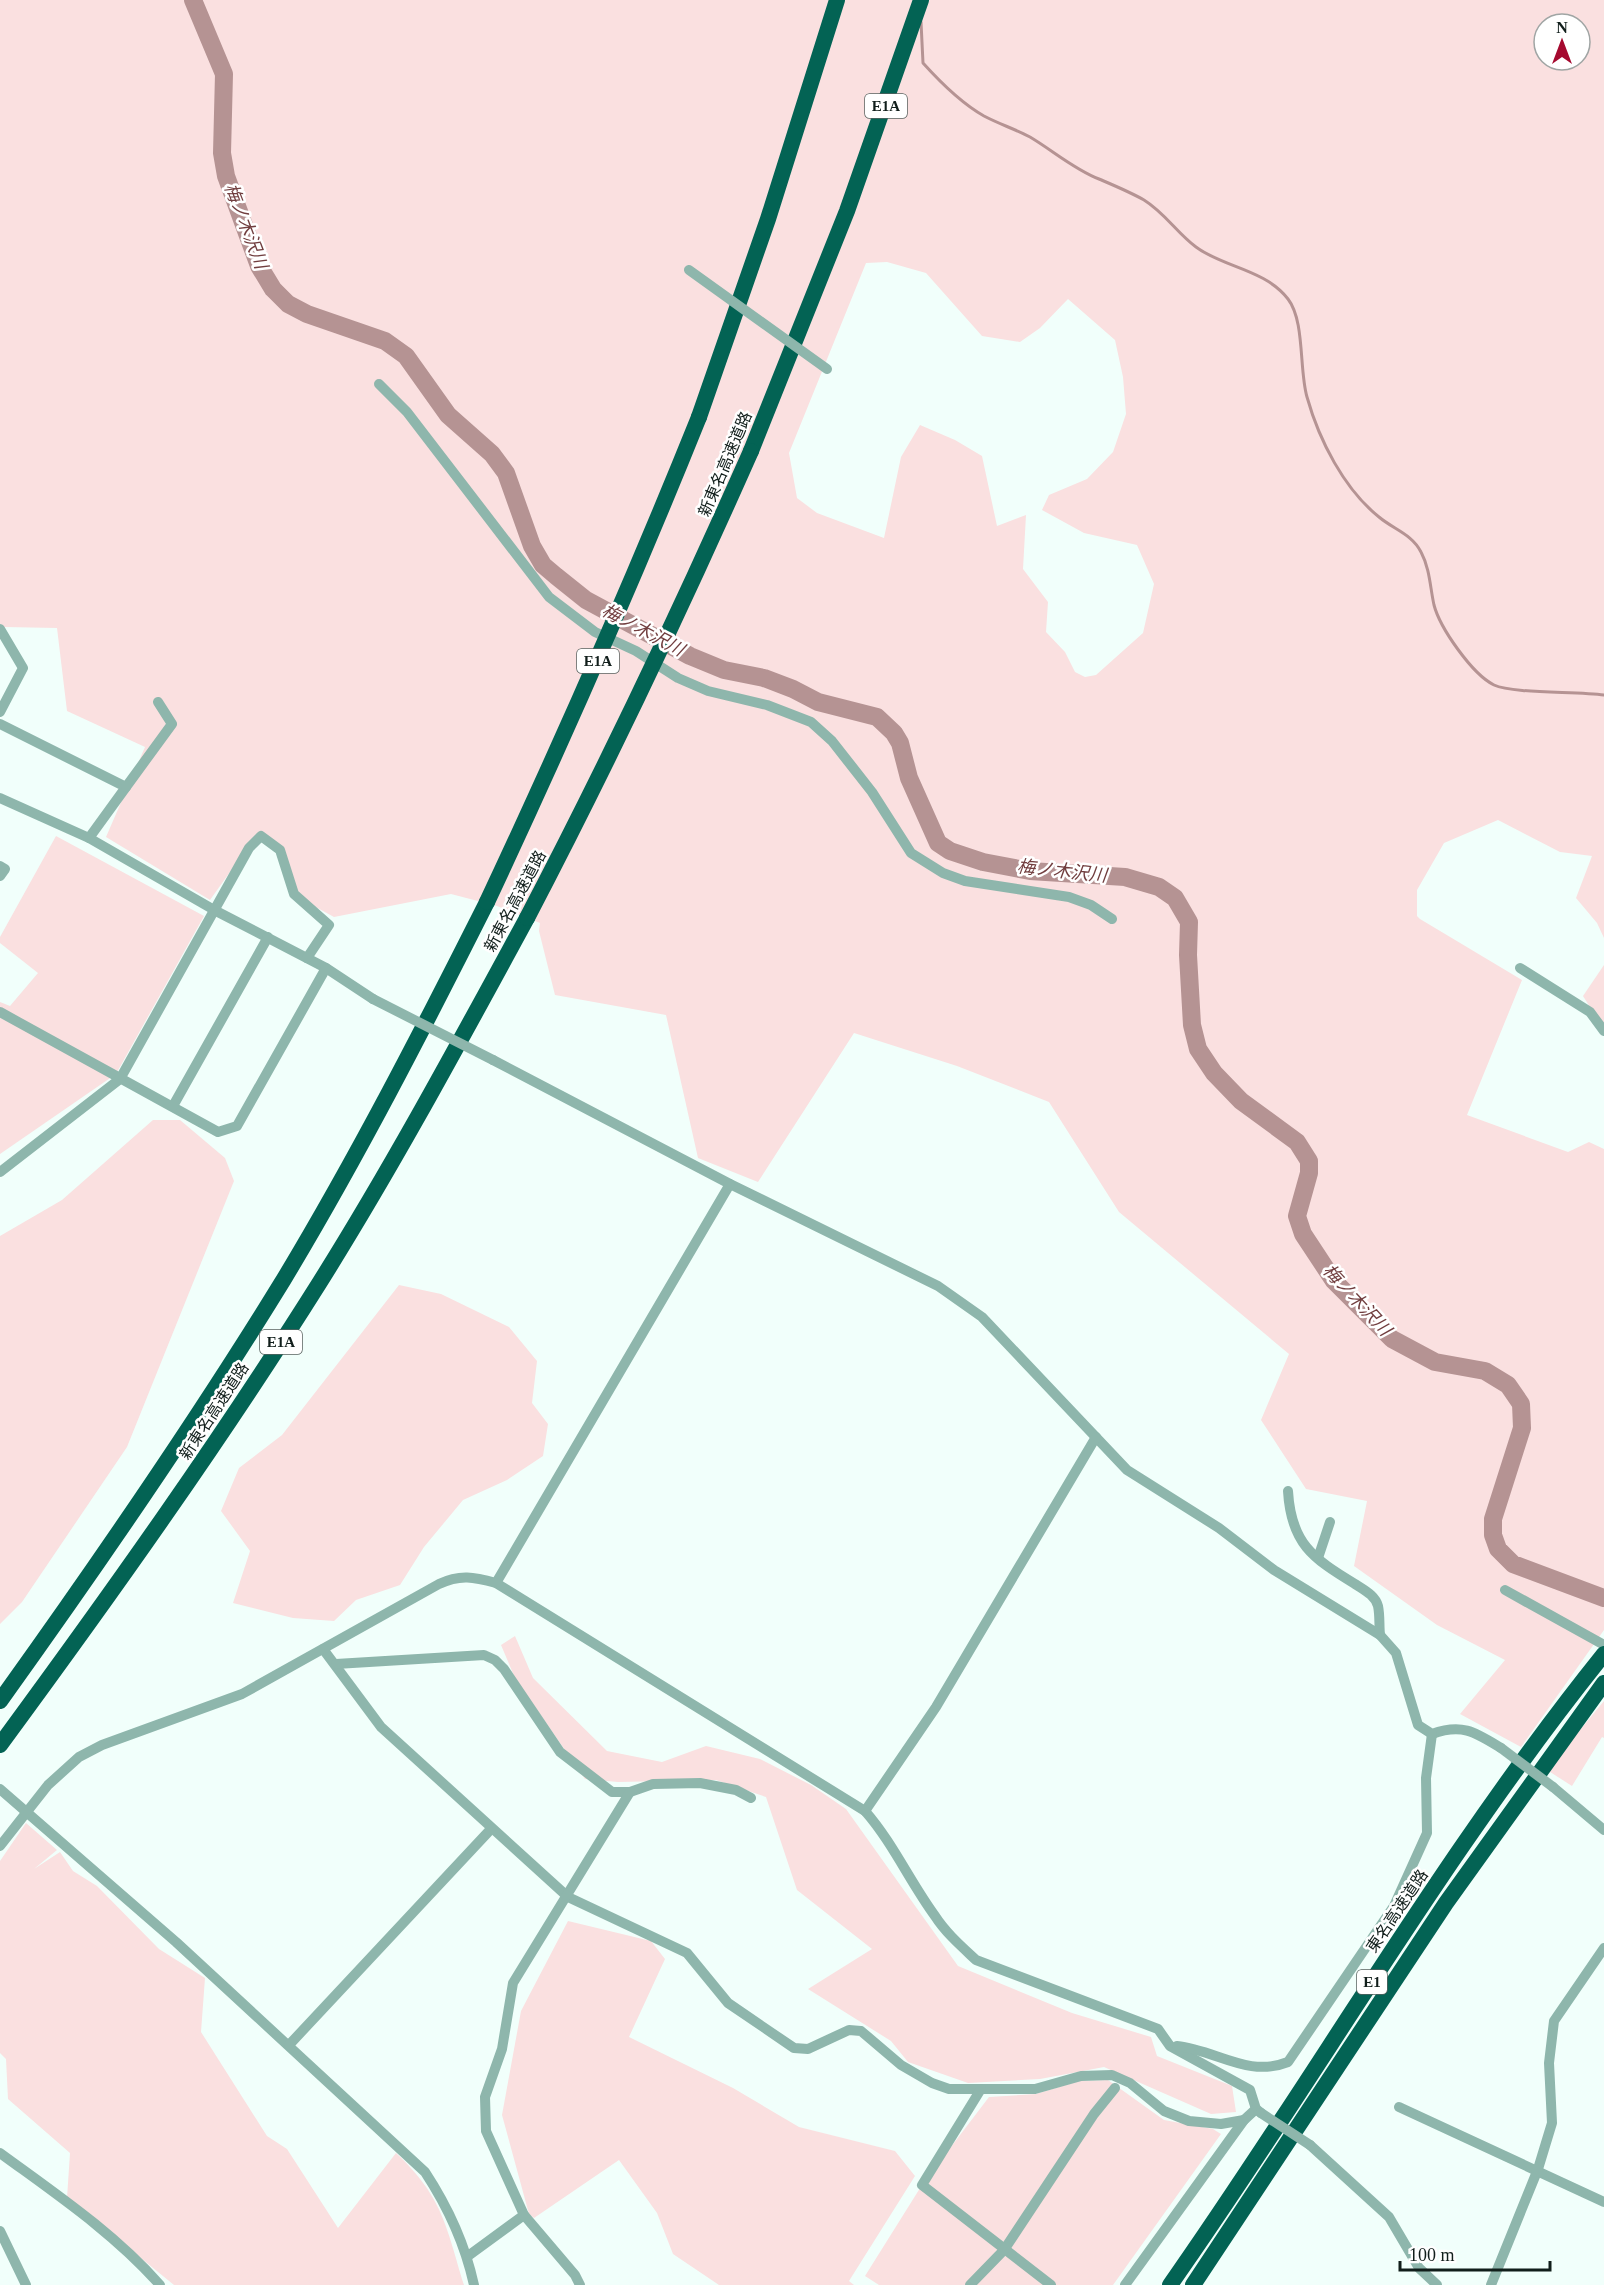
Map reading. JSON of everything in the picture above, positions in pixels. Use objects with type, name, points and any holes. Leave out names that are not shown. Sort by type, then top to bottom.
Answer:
[{"type":"highway","name":"新東名高速道路","points":[[0,1701],[123,1528],[284,1279],[414,1047],[487,902],[573,719],[634,579],[699,417],[768,219],[837,0]]},
{"type":"highway","name":"新東名高速道路","points":[[0,1745],[149,1542],[320,1282],[400,1149],[527,918],[602,774],[682,606],[751,451],[848,211],[921,0]]},
{"type":"highway","name":"東名高速道路","points":[[1170,2285],[1434,1888],[1530,1749],[1604,1654]]},
{"type":"highway","name":"E1","points":[[1193,2285],[1446,1904],[1600,1689]]},
{"type":"street","points":[[689,270],[827,369]]},
{"type":"street","points":[[379,384],[407,412],[549,597],[577,620],[700,688],[767,705],[811,722],[832,741],[872,792],[911,854],[943,873],[965,881],[1069,897],[1091,906],[1112,920]]},
{"type":"street","points":[[0,629],[23,668],[0,712]]},
{"type":"street","points":[[89,838],[172,724],[158,702]]},
{"type":"street","points":[[0,724],[126,787]]},
{"type":"street","points":[[0,798],[89,838],[216,911],[326,968],[373,999],[730,1184],[938,1286],[982,1317],[1127,1470],[1219,1528],[1274,1570],[1380,1635],[1396,1653],[1418,1725],[1432,1734],[1457,1727],[1482,1736],[1552,1786],[1604,1830]]},
{"type":"street","points":[[0,1172],[120,1079],[216,911],[249,848],[261,836],[280,849],[294,894],[329,925],[308,958]]},
{"type":"street","points":[[0,866],[5,869],[0,876]]},
{"type":"street","points":[[173,1106],[268,937]]},
{"type":"street","points":[[0,1012],[218,1132],[237,1126],[326,968]]},
{"type":"street","points":[[1520,968],[1590,1012],[1604,1031]]},
{"type":"street","points":[[496,1583],[730,1184]]},
{"type":"street","points":[[865,1811],[936,1707],[1096,1437]]},
{"type":"street","points":[[1288,1491],[1289,1512],[1295,1531],[1318,1558],[1371,1594],[1378,1605],[1380,1635]]},
{"type":"street","points":[[1318,1558],[1329,1522]]},
{"type":"street","points":[[0,1846],[22,1810],[79,1757],[102,1745],[242,1694],[453,1577],[471,1576],[496,1583],[865,1811],[879,1826],[934,1916],[954,1940],[976,1960],[1158,2029],[1170,2046],[1250,2090],[1259,2111],[1310,2145],[1389,2217],[1419,2268],[1429,2280],[1437,2285]]},
{"type":"street","points":[[1505,1590],[1604,1645]]},
{"type":"street","points":[[323,1649],[381,1727],[568,1897],[687,1953],[728,2003],[794,2048],[808,2049],[849,2030],[861,2031],[901,2065],[932,2083],[949,2089],[1035,2089],[1081,2076],[1112,2075],[1130,2083],[1164,2111],[1189,2121],[1221,2124],[1244,2120],[1259,2111]]},
{"type":"street","points":[[336,1664],[484,1656],[495,1660],[560,1752],[612,1792],[630,1792],[653,1784],[700,1783],[736,1790],[751,1798]]},
{"type":"street","points":[[1170,2046],[1215,2054],[1228,2062],[1249,2067],[1272,2069],[1288,2062],[1394,1906],[1427,1833],[1426,1778],[1432,1734]]},
{"type":"street","points":[[0,1788],[22,1810],[176,1942],[290,2045],[425,2172],[443,2200],[468,2256],[474,2285]]},
{"type":"street","points":[[580,2285],[575,2275],[524,2216],[486,2131],[485,2097],[502,2049],[513,1983],[568,1897],[630,1792]]},
{"type":"street","points":[[290,2045],[491,1828]]},
{"type":"street","points":[[1491,2285],[1538,2169],[1552,2123],[1549,2063],[1554,2021],[1604,1948]]},
{"type":"street","points":[[970,2285],[1004,2250],[1094,2114],[1115,2088]]},
{"type":"street","points":[[981,2089],[922,2185],[1051,2285]]},
{"type":"street","points":[[1399,2107],[1538,2169],[1604,2202]]},
{"type":"street","points":[[1125,2285],[1244,2120]]},
{"type":"street","points":[[0,2153],[91,2221],[143,2265],[160,2285]]},
{"type":"street","points":[[468,2256],[524,2216]]},
{"type":"street","points":[[0,2231],[26,2285]]},
{"type":"shaded area","points":[[0,0],[1604,0],[1604,938],[1597,923],[1576,898],[1592,856],[1560,852],[1498,820],[1444,843],[1417,890],[1417,916],[1522,980],[1467,1115],[1568,1152],[1589,1142],[1604,1149],[1604,1630],[1521,1747],[1460,1714],[1505,1660],[1437,1625],[1354,1566],[1367,1501],[1306,1489],[1261,1420],[1289,1354],[1119,1212],[1049,1102],[957,1066],[854,1033],[758,1182],[698,1158],[666,1015],[555,995],[539,931],[540,923],[497,906],[451,894],[334,917],[292,894],[280,850],[257,834],[210,900],[106,837],[145,747],[67,711],[57,628],[4,627],[0,624]],"holes":[[[887,262],[926,273],[982,336],[1020,342],[1040,328],[1068,299],[1115,340],[1123,377],[1126,414],[1113,452],[1087,479],[1049,495],[1042,510],[1084,533],[1137,545],[1154,584],[1143,633],[1096,675],[1085,677],[1075,672],[1065,652],[1046,632],[1048,602],[1023,569],[1026,515],[997,526],[982,456],[955,440],[920,425],[901,457],[884,538],[817,513],[797,498],[789,453],[866,263]]]},
{"type":"shaded area","points":[[56,836],[204,916],[116,1074],[0,1154],[0,1002],[10,1006],[38,973],[0,943],[0,937]]},
{"type":"shaded area","points":[[1604,965],[1604,1029],[1583,996]]},
{"type":"shaded area","points":[[153,1120],[180,1120],[225,1158],[234,1181],[127,1447],[22,1602],[0,1624],[0,1236],[62,1200]]},
{"type":"shaded area","points":[[399,1285],[441,1294],[509,1327],[537,1361],[532,1403],[548,1424],[543,1456],[507,1480],[463,1500],[424,1547],[400,1585],[356,1600],[334,1621],[293,1618],[233,1603],[250,1551],[221,1511],[239,1468],[282,1435]]},
{"type":"shaded area","points":[[515,1636],[533,1678],[607,1751],[662,1762],[706,1746],[760,1759],[811,1785],[846,1809],[958,1966],[1072,2013],[1151,2037],[1157,2056],[1232,2086],[1236,2112],[1211,2114],[1104,2067],[1040,2079],[968,2083],[908,2062],[891,2041],[808,1989],[872,1949],[797,1890],[766,1797],[716,1780],[618,1782],[585,1779],[515,1678],[501,1645]]},
{"type":"shaded area","points":[[1604,1701],[1604,1738],[1602,1737],[1572,1786],[1547,1770]]},
{"type":"shaded area","points":[[26,1823],[57,1850],[34,1869],[60,1852],[73,1871],[97,1886],[159,1949],[205,1978],[201,2032],[267,2136],[287,2149],[338,2228],[396,2153],[424,2184],[441,2213],[464,2285],[174,2285],[67,2198],[70,2153],[8,2099],[6,2059],[0,2053],[0,1861]]},
{"type":"shaded area","points":[[568,1921],[651,1941],[665,1959],[629,2037],[733,2088],[799,2127],[895,2151],[915,2176],[849,2281],[854,2285],[719,2285],[673,2254],[657,2213],[619,2160],[534,2218],[529,2214],[502,2115],[521,2011]]},
{"type":"shaded area","points":[[1108,2080],[1164,2120],[1213,2129],[1221,2134],[1113,2285],[879,2285],[865,2276],[922,2185],[989,2097],[1036,2094],[1079,2081]]},
{"type":"waterway","name":"梅ノ木沢川","points":[[193,0],[224,74],[222,153],[226,176],[259,266],[273,289],[288,304],[307,314],[385,341],[406,356],[448,415],[492,454],[506,473],[532,546],[543,565],[586,600],[690,656],[724,670],[764,678],[818,702],[877,717],[894,733],[900,743],[909,778],[938,843],[950,851],[983,862],[1030,871],[1125,877],[1159,887],[1175,898],[1189,922],[1188,955],[1192,1025],[1198,1049],[1214,1073],[1241,1101],[1297,1142],[1309,1161],[1309,1173],[1297,1216],[1303,1234],[1334,1281],[1392,1339],[1435,1362],[1485,1371],[1508,1385],[1521,1404],[1522,1428],[1493,1519],[1493,1535],[1498,1549],[1513,1564],[1604,1598]]},
{"type":"waterway","points":[[921,22],[923,63],[967,105],[984,116],[1030,137],[1090,175],[1144,200],[1206,254],[1268,281],[1288,299],[1297,320],[1307,397],[1318,430],[1334,463],[1366,506],[1417,546],[1426,565],[1437,615],[1450,638],[1476,671],[1494,685],[1503,688],[1604,695]]}]
